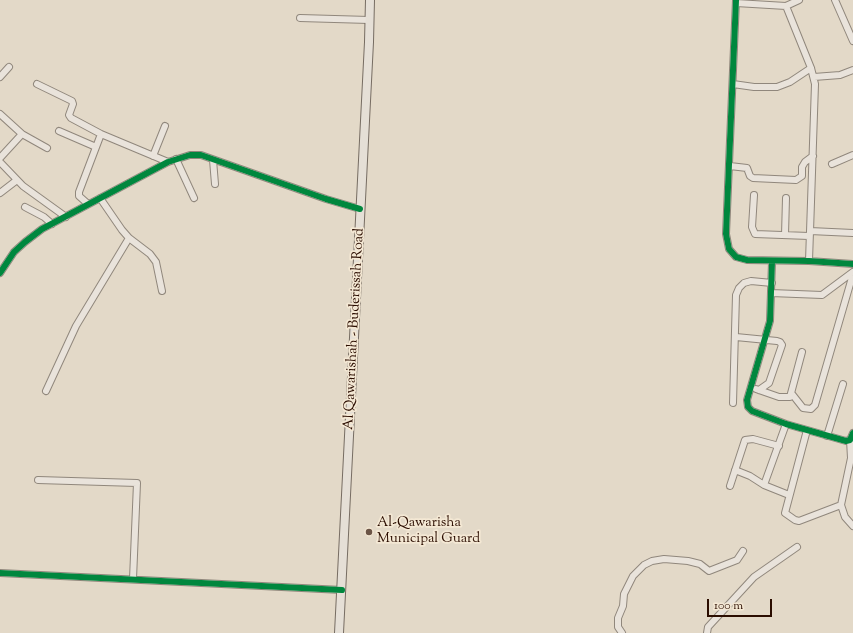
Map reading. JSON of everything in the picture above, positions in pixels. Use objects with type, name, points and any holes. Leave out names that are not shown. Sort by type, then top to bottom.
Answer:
[{"type":"main road","name":"Al Qawarishah - Buderissah Road","points":[[339,633],[370,0]]},
{"type":"street","points":[[799,0],[786,6],[736,2],[726,234],[729,249],[740,259],[772,262],[809,261],[853,264]]},
{"type":"street","points":[[835,0],[853,41]]},
{"type":"street","points":[[786,6],[814,77],[815,96],[809,261]]},
{"type":"street","points":[[300,18],[369,20]]},
{"type":"street","points":[[0,77],[9,67]]},
{"type":"street","points":[[733,84],[754,87],[777,87],[790,82],[811,68]]},
{"type":"street","points":[[814,77],[840,75],[853,70]]},
{"type":"street","points":[[37,84],[72,101],[73,104],[69,114],[70,117],[101,134],[168,162]]},
{"type":"street","points":[[0,114],[22,134],[47,148]]},
{"type":"street","points":[[153,156],[165,126]]},
{"type":"street","points":[[60,131],[96,147]]},
{"type":"street","points":[[0,158],[22,134]]},
{"type":"street","points":[[88,204],[79,196],[79,192],[101,134]]},
{"type":"street","points":[[832,164],[853,154]]},
{"type":"street","points":[[0,273],[14,252],[25,242],[52,224],[168,162],[190,155],[201,156],[360,209]]},
{"type":"street","points":[[730,166],[747,168],[750,176],[753,178],[796,180],[802,176],[802,167],[805,162],[813,156]]},
{"type":"street","points":[[176,159],[194,198]]},
{"type":"street","points":[[213,160],[215,184]]},
{"type":"street","points":[[0,162],[17,180],[66,217]]},
{"type":"street","points":[[0,193],[17,180]]},
{"type":"street","points":[[754,195],[753,232],[755,234],[785,235],[853,233]]},
{"type":"street","points":[[100,198],[129,238],[153,257],[157,265],[162,291]]},
{"type":"street","points":[[785,235],[786,198]]},
{"type":"street","points":[[25,207],[44,217],[52,224]]},
{"type":"street","points":[[46,392],[76,326],[129,238]]},
{"type":"street","points":[[772,262],[770,321],[747,400],[750,410],[786,424],[846,441],[850,440]]},
{"type":"street","points":[[771,293],[822,295],[853,273]]},
{"type":"street","points":[[792,394],[803,408],[811,408],[815,405],[853,273]]},
{"type":"street","points":[[733,403],[736,296],[738,288],[744,283],[751,281],[772,283]]},
{"type":"street","points":[[736,336],[764,340],[777,340],[782,345],[769,383],[759,390]]},
{"type":"street","points":[[751,388],[786,398],[792,394],[802,352]]},
{"type":"street","points":[[827,436],[843,384]]},
{"type":"street","points":[[764,485],[786,424]]},
{"type":"street","points":[[807,430],[785,511],[797,521],[841,505]]},
{"type":"street","points":[[853,433],[850,440],[852,463],[841,505],[845,517],[853,526]]},
{"type":"street","points":[[730,486],[743,444],[748,438],[779,446]]},
{"type":"street","points":[[735,470],[750,476],[764,485],[789,495]]},
{"type":"street","points":[[38,480],[137,483],[132,579]]},
{"type":"street","points":[[707,633],[708,627],[754,577],[797,547]]},
{"type":"street","points":[[622,633],[618,627],[618,618],[623,606],[624,594],[633,576],[644,565],[652,561],[664,559],[688,561],[700,564],[709,571],[737,560],[743,551]]},
{"type":"street","points":[[0,573],[342,590]]},
{"type":"cycle path","points":[[736,0],[726,234],[729,249],[736,257],[747,260],[809,261],[853,264]]},
{"type":"cycle path","points":[[0,273],[14,252],[42,229],[168,162],[190,155],[201,155],[326,199],[360,209]]},
{"type":"cycle path","points":[[772,262],[770,321],[747,400],[748,407],[752,411],[786,424],[846,441],[850,440],[853,433]]},
{"type":"cycle path","points":[[0,573],[342,590]]},
{"type":"place","name":"Al-Qawarisha Municipal Guard","points":[[369,532]]}]
